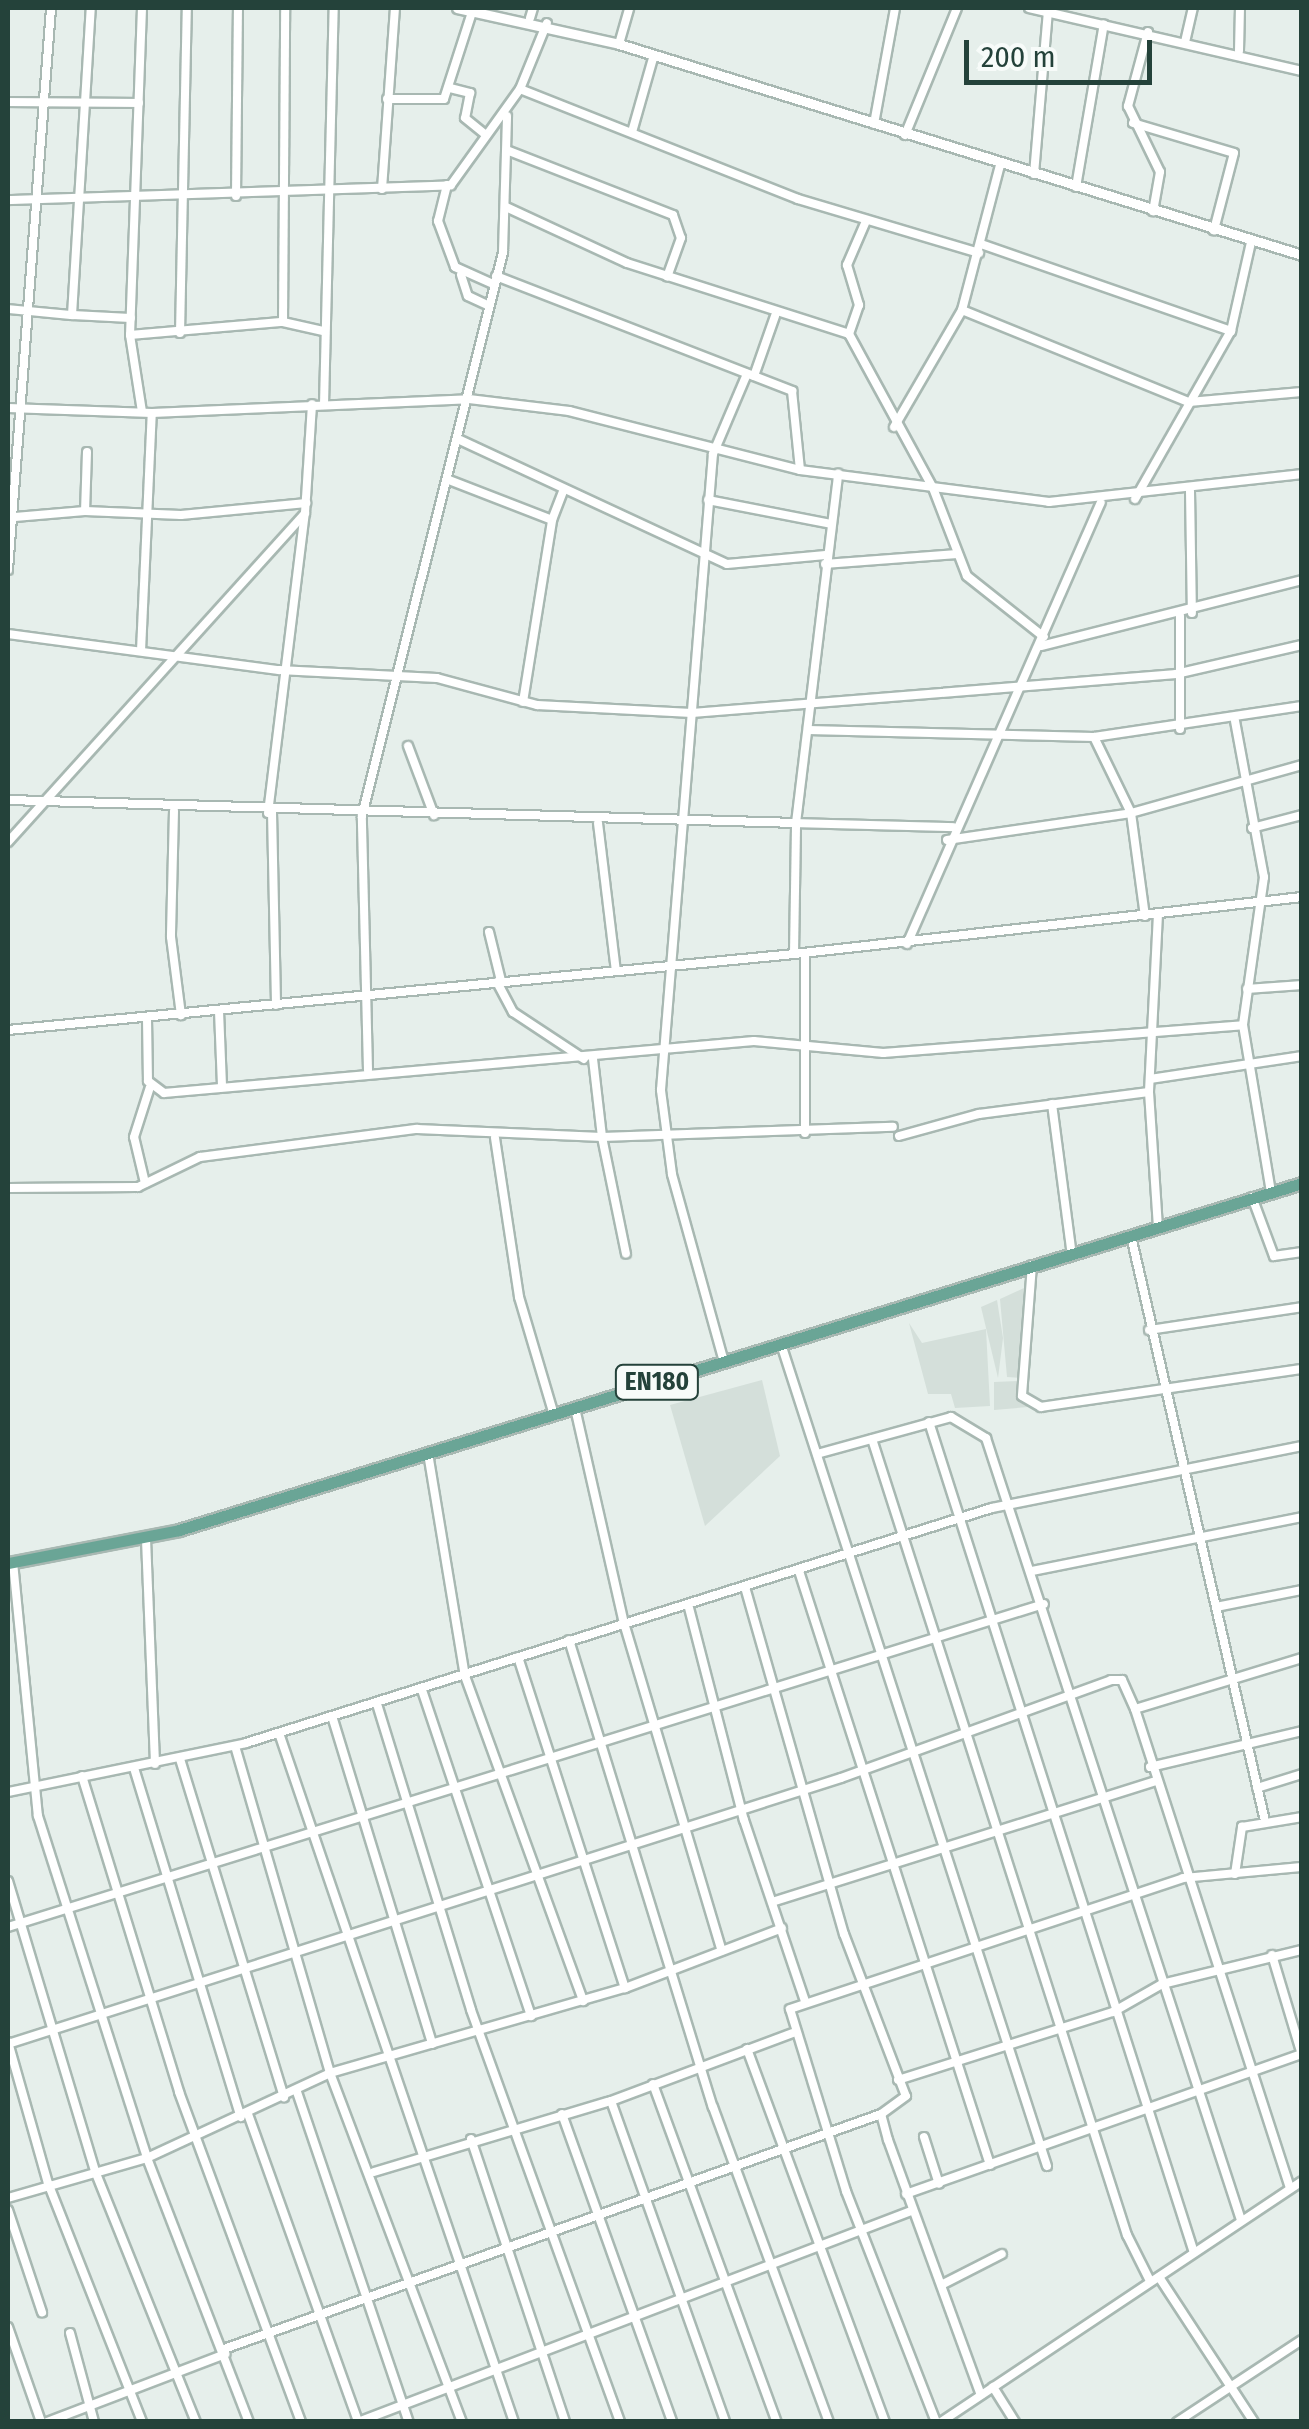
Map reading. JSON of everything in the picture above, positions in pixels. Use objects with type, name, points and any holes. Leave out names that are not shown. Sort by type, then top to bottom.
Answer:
[{"type":"main road","name":"EN180","points":[[10,1563],[146,1539],[1302,1183]]},
{"type":"street","points":[[8,570],[51,8]]},
{"type":"street","points":[[72,315],[84,201],[91,8]]},
{"type":"street","points":[[141,651],[148,514],[147,413],[130,335],[142,8]]},
{"type":"street","points":[[180,333],[187,198],[187,8]]},
{"type":"street","points":[[236,196],[238,8]]},
{"type":"street","points":[[283,322],[286,8]]},
{"type":"street","points":[[324,405],[334,8]]},
{"type":"street","points":[[382,188],[394,8]]},
{"type":"street","points":[[458,8],[531,13],[547,23],[1214,232],[1302,255]]},
{"type":"street","points":[[619,44],[630,8]]},
{"type":"street","points":[[874,124],[895,8]]},
{"type":"street","points":[[905,135],[957,8]]},
{"type":"street","points":[[1029,8],[1239,51],[1302,71]]},
{"type":"street","points":[[1186,42],[1193,8]]},
{"type":"street","points":[[1239,51],[1240,8]]},
{"type":"street","points":[[387,98],[438,102],[450,88],[473,9]]},
{"type":"street","points":[[1034,174],[1048,12]]},
{"type":"street","points":[[486,305],[468,296],[439,228],[448,184],[486,134],[506,116],[547,23]]},
{"type":"street","points":[[1076,188],[1104,24]]},
{"type":"street","points":[[1148,32],[1128,106],[1160,172],[1153,213]]},
{"type":"street","points":[[632,132],[654,55]]},
{"type":"street","points":[[450,88],[470,93],[464,118],[486,134]]},
{"type":"street","points":[[520,89],[866,221],[980,248],[1231,331]]},
{"type":"street","points":[[8,102],[138,103]]},
{"type":"street","points":[[368,1070],[362,816],[390,680],[460,440],[494,280],[506,206],[506,116]]},
{"type":"street","points":[[1133,123],[1234,152],[1214,232]]},
{"type":"street","points":[[509,151],[673,215],[681,238],[667,277]]},
{"type":"street","points":[[894,427],[962,310],[1000,165]]},
{"type":"street","points":[[8,200],[134,202],[448,184]]},
{"type":"street","points":[[506,206],[667,277],[775,316],[849,334]]},
{"type":"street","points":[[866,221],[846,264],[859,305],[849,334],[894,427],[932,488],[957,554],[977,585],[1042,641]]},
{"type":"street","points":[[1135,499],[1231,331],[1251,242]]},
{"type":"street","points":[[461,275],[494,280],[794,393],[800,470]]},
{"type":"street","points":[[8,309],[131,318]]},
{"type":"street","points":[[962,310],[1189,402],[1302,392]]},
{"type":"street","points":[[724,1362],[664,1136],[662,1052],[669,968],[681,906],[677,826],[692,713],[713,454],[775,316]]},
{"type":"street","points":[[130,335],[283,322],[323,331]]},
{"type":"street","points":[[8,408],[147,413],[469,399],[569,411],[713,454],[800,470],[932,488],[1100,503],[1302,474]]},
{"type":"street","points":[[276,1005],[270,813],[279,670],[301,597],[312,404]]},
{"type":"street","points":[[460,440],[705,556],[744,566],[957,554]]},
{"type":"street","points":[[85,511],[87,452]]},
{"type":"street","points":[[806,1133],[800,1044],[796,822],[838,474]]},
{"type":"street","points":[[449,480],[552,520]]},
{"type":"street","points":[[1190,491],[1192,614]]},
{"type":"street","points":[[523,702],[552,520],[563,492]]},
{"type":"street","points":[[708,500],[831,524]]},
{"type":"street","points":[[907,944],[947,840],[1024,683],[1100,503]]},
{"type":"street","points":[[15,516],[85,511],[148,514],[305,508]]},
{"type":"street","points":[[8,842],[305,508]]},
{"type":"street","points":[[1042,641],[1192,614],[1302,580]]},
{"type":"street","points":[[1180,616],[1176,674],[1180,729]]},
{"type":"street","points":[[8,634],[279,670],[390,680],[437,678],[523,702],[692,713],[1024,683],[1176,674],[1302,645]]},
{"type":"street","points":[[808,730],[996,738],[1094,737],[1235,721],[1302,706]]},
{"type":"street","points":[[1235,721],[1261,902],[1243,1025],[1245,1068],[1271,1192]]},
{"type":"street","points":[[1094,737],[1131,813],[1145,916]]},
{"type":"street","points":[[408,746],[434,815]]},
{"type":"street","points":[[947,840],[1131,813],[1302,764]]},
{"type":"street","points":[[8,800],[40,806],[434,815],[598,824],[796,822],[953,827]]},
{"type":"street","points":[[174,811],[170,937],[180,1016]]},
{"type":"street","points":[[1252,828],[1302,816]]},
{"type":"street","points":[[598,824],[616,971]]},
{"type":"street","points":[[8,1030],[907,944],[1302,897]]},
{"type":"street","points":[[1158,914],[1149,1092],[1158,1226]]},
{"type":"street","points":[[489,932],[499,982],[512,1010],[588,1059],[626,1254]]},
{"type":"street","points":[[1247,989],[1302,986]]},
{"type":"street","points":[[219,1011],[222,1085]]},
{"type":"street","points":[[145,1183],[134,1138],[150,1087],[147,1019]]},
{"type":"street","points":[[150,1087],[164,1094],[368,1070],[800,1044],[883,1053],[1026,1047],[1155,1026],[1243,1025]]},
{"type":"street","points":[[1150,1078],[1245,1068],[1302,1056]]},
{"type":"street","points":[[899,1136],[1052,1104],[1149,1092]]},
{"type":"street","points":[[1052,1104],[1072,1255]]},
{"type":"street","points":[[8,1188],[145,1183],[235,1150],[416,1130],[495,1138],[806,1133],[894,1126]]},
{"type":"street","points":[[495,1138],[519,1297],[554,1415]]},
{"type":"street","points":[[1252,1197],[1274,1256],[1302,1252]]},
{"type":"street","points":[[1131,1235],[1178,1469],[1216,1608],[1245,1748],[1265,1821]]},
{"type":"street","points":[[1032,1265],[1022,1396],[1041,1406],[1302,1369]]},
{"type":"street","points":[[1149,1330],[1302,1307]]},
{"type":"street","points":[[781,1344],[1047,2166]]},
{"type":"street","points":[[575,1408],[624,1623],[722,1951]]},
{"type":"street","points":[[816,1454],[928,1422],[959,1418],[983,1432],[1074,1694],[1195,2088],[1241,2220]]},
{"type":"street","points":[[928,1422],[1140,2106],[1194,2253]]},
{"type":"street","points":[[872,1439],[1093,2122],[1155,2279],[1254,2422]]},
{"type":"street","points":[[8,1792],[235,1746],[1009,1505],[1302,1446]]},
{"type":"street","points":[[428,1454],[465,1676],[583,2001]]},
{"type":"street","points":[[1032,1571],[1302,1517]]},
{"type":"street","points":[[146,1539],[155,1764]]},
{"type":"street","points":[[10,1563],[32,1788],[147,2158],[225,2351],[249,2422]]},
{"type":"street","points":[[799,1570],[887,1867],[990,2165]]},
{"type":"street","points":[[8,2327],[44,2422],[272,2333],[506,2254],[906,2103],[831,1886],[744,1586]]},
{"type":"street","points":[[1216,1608],[1302,1590]]},
{"type":"street","points":[[688,1604],[712,1709],[741,1808],[805,2000]]},
{"type":"street","points":[[8,1927],[164,1877],[410,1808],[986,1616],[1044,1604]]},
{"type":"street","points":[[569,1640],[628,1844],[670,1971],[768,2266],[828,2422]]},
{"type":"street","points":[[518,1657],[626,1988]]},
{"type":"street","points":[[1134,1709],[1302,1658]]},
{"type":"street","points":[[142,2422],[48,2183],[8,2043],[58,2029],[153,1992],[298,1951],[857,1773],[964,1729],[1119,1678],[1134,1709],[1214,1971],[1290,2188]]},
{"type":"street","points":[[422,1690],[494,1888],[531,2016]]},
{"type":"street","points":[[377,1704],[479,2031],[516,2124],[620,2422]]},
{"type":"street","points":[[332,1716],[432,2044]]},
{"type":"street","points":[[279,1732],[514,2422]]},
{"type":"street","points":[[1150,1767],[1302,1732]]},
{"type":"street","points":[[235,1746],[263,1851],[298,1951],[330,2074],[374,2172],[462,2422]]},
{"type":"street","points":[[180,1759],[248,1966],[284,2097]]},
{"type":"street","points":[[134,1768],[198,1979],[358,2422],[589,2339],[681,2297],[818,2246],[863,2234],[911,2211]]},
{"type":"street","points":[[1257,1788],[1302,1774]]},
{"type":"street","points":[[82,1776],[196,2138],[272,2333],[302,2422]]},
{"type":"street","points":[[772,1902],[1155,1781]]},
{"type":"street","points":[[1236,1874],[1239,1830],[1265,1821],[1302,1817]]},
{"type":"street","points":[[1302,1867],[1184,1878],[1133,1892],[1028,1930],[805,2000],[788,2014],[863,2234],[938,2422],[1302,2181]]},
{"type":"street","points":[[8,1881],[58,2029],[95,2171],[196,2422]]},
{"type":"street","points":[[8,2198],[48,2183],[147,2158],[330,2074],[626,1988],[782,1928]]},
{"type":"street","points":[[898,2080],[1113,2012],[1162,1984],[1302,1950]]},
{"type":"street","points":[[906,2194],[1040,2146],[1093,2122],[1247,2068],[1301,2055],[1272,1955]]},
{"type":"street","points":[[374,2172],[516,2124],[612,2101],[793,2033]]},
{"type":"street","points":[[747,2050],[885,2422]]},
{"type":"street","points":[[653,2084],[777,2422]]},
{"type":"street","points":[[297,2092],[409,2422]]},
{"type":"street","points":[[612,2101],[724,2422]]},
{"type":"street","points":[[562,2114],[672,2422]]},
{"type":"street","points":[[880,2114],[911,2211],[943,2284],[981,2394]]},
{"type":"street","points":[[924,2137],[940,2184]]},
{"type":"street","points":[[471,2139],[506,2254],[565,2422]]},
{"type":"street","points":[[8,2210],[42,2312]]},
{"type":"street","points":[[943,2284],[1002,2254]]},
{"type":"street","points":[[70,2333],[94,2422]]},
{"type":"street","points":[[1177,2422],[1302,2340]]},
{"type":"street","points":[[993,2387],[1015,2422]]},
{"type":"shaded area","points":[[1024,1288],[1020,1378],[1007,1377],[1000,1299]]},
{"type":"shaded area","points":[[997,1300],[1003,1338],[998,1378],[981,1307]]},
{"type":"shaded area","points":[[909,1323],[922,1343],[986,1329],[990,1406],[955,1408],[951,1394],[928,1394]]},
{"type":"shaded area","points":[[762,1380],[780,1456],[705,1526],[670,1405]]},
{"type":"shaded area","points":[[1019,1381],[1028,1407],[994,1410],[994,1382]]}]
